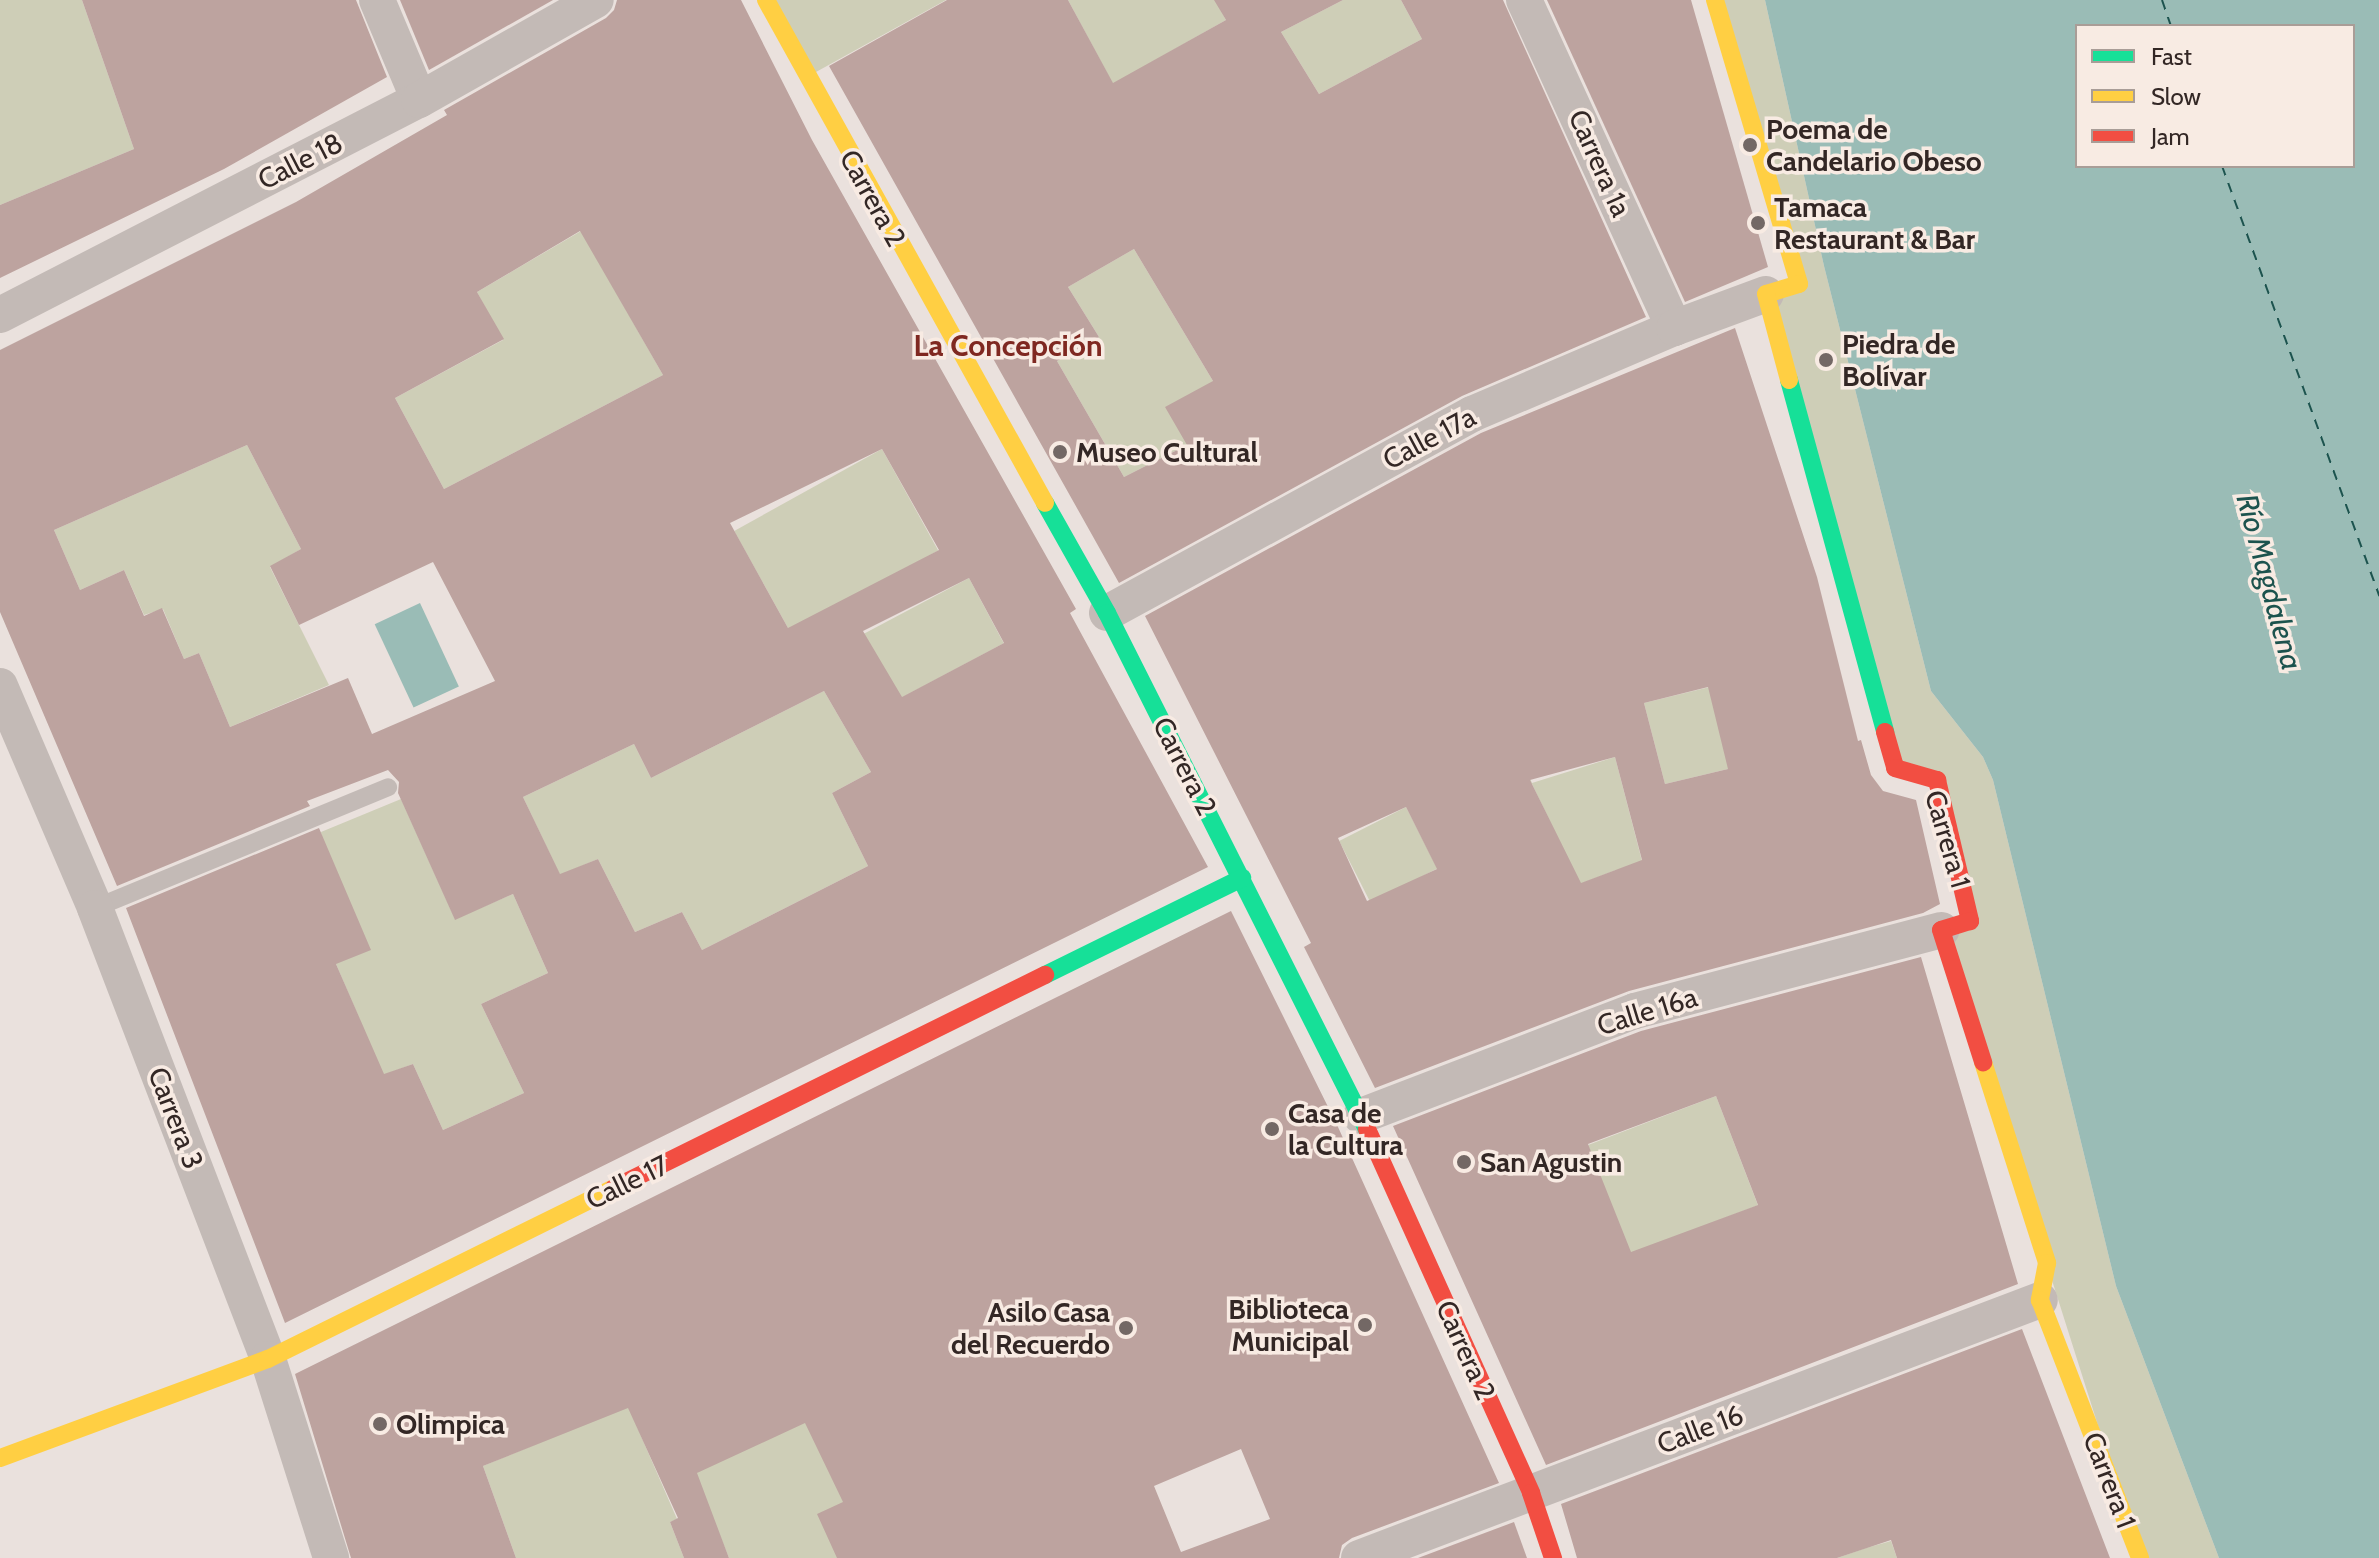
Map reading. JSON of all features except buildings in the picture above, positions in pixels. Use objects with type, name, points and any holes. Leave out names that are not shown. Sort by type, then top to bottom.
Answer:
[{"type":"street","points":[[377,0],[419,100]]},
{"type":"street","name":"Calle 18","points":[[0,315],[419,100],[596,0]]},
{"type":"street","name":"Carrera 2","points":[[766,0],[1107,613],[1242,878],[1361,1116],[1531,1493],[1553,1558]]},
{"type":"street","name":"Carrera 1a","points":[[1524,0],[1674,328]]},
{"type":"street","points":[[1715,0],[1799,284],[1766,294]]},
{"type":"street","name":"Calle 17a","points":[[1107,613],[1472,414],[1674,328],[1766,294]]},
{"type":"street","name":"Carrera 1","points":[[1766,294],[1895,768],[1937,780],[1970,921],[1941,930],[2047,1263],[2040,1300],[2140,1558]]},
{"type":"street","name":"Carrera 3","points":[[0,686],[95,908],[268,1359],[331,1558]]},
{"type":"street","name":"Calle 17","points":[[0,1458],[268,1359],[1242,878]]},
{"type":"street","name":"Calle 16a","points":[[1361,1116],[1635,1011],[1941,930]]},
{"type":"street","name":"Calle 16","points":[[1359,1558],[2040,1300]]},
{"type":"lane","points":[[95,908],[388,787]]},
{"type":"green space","points":[[0,0],[82,0],[134,149],[0,205]]},
{"type":"green space","points":[[766,0],[946,0],[807,77]]},
{"type":"green space","points":[[1068,0],[1215,0],[1226,20],[1113,84]]},
{"type":"green space","points":[[1343,0],[1401,0],[1422,39],[1319,94],[1281,32]]},
{"type":"green space","points":[[1715,0],[1765,0],[1824,266],[1931,691],[1983,757],[1993,780],[2116,1286],[2219,1558],[2140,1558],[1941,930],[1969,921],[1937,781],[1895,768],[1766,294],[1799,284]]},
{"type":"green space","points":[[581,231],[663,375],[444,489],[395,398],[503,340],[477,292]]},
{"type":"green space","points":[[1134,249],[1213,381],[1187,445],[1124,477],[1057,361],[1099,337],[1068,287]]},
{"type":"green space","points":[[247,445],[301,549],[270,567],[329,685],[230,727],[199,653],[184,659],[163,609],[144,615],[124,570],[80,590],[54,530]]},
{"type":"green space","points":[[882,449],[938,550],[790,632],[734,531]]},
{"type":"green space","points":[[969,578],[1004,643],[899,699],[864,634]]},
{"type":"green space","points":[[1726,683],[1728,769],[1665,784],[1644,703]]},
{"type":"green space","points":[[824,691],[871,772],[832,793],[868,866],[702,950],[682,912],[635,932],[598,859],[560,875],[523,797],[634,744],[651,778]]},
{"type":"green space","points":[[1514,742],[1532,783],[1615,757],[1649,888],[1626,895],[1616,870],[1580,884],[1532,784],[1495,799]]},
{"type":"green space","points":[[401,799],[455,919],[513,894],[548,973],[481,1004],[524,1093],[443,1130],[413,1064],[357,1085],[332,1031],[360,1020],[336,964],[321,832]]},
{"type":"green space","points":[[1406,807],[1437,868],[1370,903],[1339,841]]},
{"type":"green space","points":[[1716,1096],[1758,1205],[1630,1254],[1588,1145]]},
{"type":"green space","points":[[798,1403],[857,1458],[837,1558],[729,1558],[695,1474]]},
{"type":"green space","points":[[628,1406],[677,1519],[670,1522],[684,1558],[516,1558],[483,1466]]},
{"type":"green space","points":[[1891,1541],[1897,1558],[1837,1558],[1866,1548]]},
{"type":"water","name":"Río Magdalena","points":[[1765,0],[2379,0],[2379,1558],[2219,1558],[2116,1286],[1993,780],[1983,757],[1931,691],[1824,266]]},
{"type":"water","points":[[420,603],[459,686],[414,708],[375,624]]},
{"type":"ferry route","points":[[2162,0],[2170,24]]},
{"type":"ferry route","points":[[2223,168],[2379,596]]},
{"type":"traffic: fast","points":[[1789,380],[1885,732]]},
{"type":"traffic: fast","points":[[1045,503],[1107,613],[1367,1129]]},
{"type":"traffic: fast","points":[[1045,975],[1242,878]]},
{"type":"traffic: slow","points":[[766,0],[1045,503]]},
{"type":"traffic: slow","points":[[1715,0],[1799,284],[1766,294],[1789,380]]},
{"type":"traffic: slow","points":[[1983,1062],[2047,1263],[2040,1300],[2140,1558]]},
{"type":"traffic: slow","points":[[0,1458],[268,1359],[614,1188]]},
{"type":"traffic: jam","points":[[1885,732],[1895,768],[1937,780],[1970,921],[1941,930],[1983,1062]]},
{"type":"traffic: jam","points":[[614,1188],[1045,975]]},
{"type":"traffic: jam","points":[[1367,1129],[1531,1493],[1553,1558]]},
{"type":"place","name":"Poema de Candelario Obeso","points":[[1750,145]]},
{"type":"place","name":"Tamaca Restaurant & Bar","points":[[1758,223]]},
{"type":"place","name":"Piedra de Bolívar","points":[[1826,360]]},
{"type":"place","name":"Museo Cultural","points":[[1060,452]]},
{"type":"place","name":"Casa de la Cultura","points":[[1272,1129]]},
{"type":"place","name":"San Agustin","points":[[1464,1162]]},
{"type":"place","name":"Biblioteca Municipal","points":[[1365,1325]]},
{"type":"place","name":"Asilo Casa del Recuerdo","points":[[1126,1328]]},
{"type":"place","name":"Olimpica","points":[[380,1424]]},
{"type":"district","name":"La Concepción","points":[[1008,346]]}]
